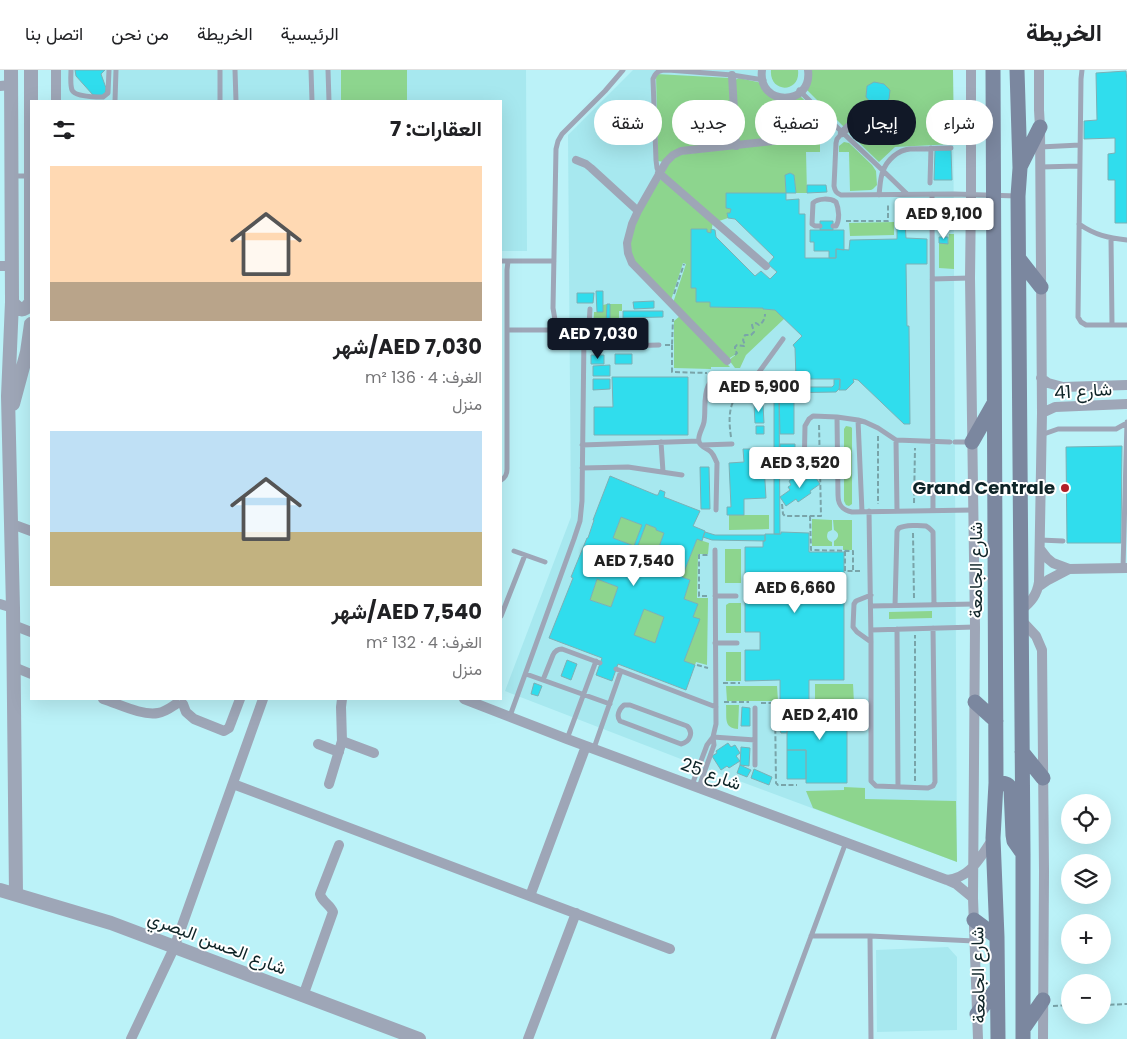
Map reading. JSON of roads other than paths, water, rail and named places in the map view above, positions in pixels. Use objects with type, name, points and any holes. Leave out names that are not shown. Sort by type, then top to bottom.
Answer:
[{"type":"main road","name":"شارع الجامعة","points":[[993,70],[996,721],[994,838],[998,1039]]},
{"type":"main road","points":[[1017,70],[1020,168],[1018,196],[1020,260],[1023,1034]]},
{"type":"main road","points":[[1020,168],[1040,127]]},
{"type":"main road","points":[[1020,260],[1041,287]]},
{"type":"main road","points":[[972,442],[994,403]]},
{"type":"main road","points":[[976,702],[996,721]]},
{"type":"main road","points":[[1022,752],[1043,778]]},
{"type":"main road","points":[[996,783],[1005,783],[1011,789],[1014,841],[1023,854]]},
{"type":"main road","points":[[974,920],[997,937]]},
{"type":"main road","points":[[978,1014],[997,988]]},
{"type":"main road","points":[[1023,1034],[1044,1003]]},
{"type":"street","points":[[11,70],[6,86],[11,176],[6,266],[12,302],[9,376],[12,524],[7,606],[13,625],[16,894]]},
{"type":"street","points":[[31,70],[31,100]]},
{"type":"street","points":[[56,70],[56,100]]},
{"type":"street","points":[[763,70],[764,86],[768,92],[781,98],[795,96],[805,86],[808,80],[807,70]]},
{"type":"street","points":[[971,70],[970,278],[976,702],[973,898],[978,1039]]},
{"type":"street","points":[[1039,70],[1042,413],[1038,587],[1032,600],[1021,615],[1036,636],[1042,650],[1044,1039]]},
{"type":"street","points":[[732,75],[736,146]]},
{"type":"street","points":[[842,133],[847,128]]},
{"type":"street","points":[[727,361],[632,263],[628,253],[628,234],[638,211],[666,162],[673,155],[681,151],[755,144]]},
{"type":"street","points":[[576,160],[591,168],[638,211]]},
{"type":"street","points":[[660,173],[766,266]]},
{"type":"street","points":[[12,302],[18,309],[22,310],[30,302]]},
{"type":"street","points":[[10,420],[23,378],[30,331]]},
{"type":"street","name":"شارع 41","points":[[1041,378],[1048,383],[1063,387],[1127,385]]},
{"type":"street","name":"شارع 41","points":[[1042,413],[1055,407],[1127,404]]},
{"type":"street","points":[[12,524],[30,531]]},
{"type":"street","points":[[1039,545],[1047,558],[1053,563],[1069,569],[1125,568]]},
{"type":"street","points":[[1038,587],[1069,569]]},
{"type":"street","points":[[13,625],[30,632]]},
{"type":"street","points":[[14,667],[30,674]]},
{"type":"street","points":[[106,700],[150,714],[168,710],[179,701],[186,712],[194,719],[224,731],[229,728],[240,700]]},
{"type":"street","points":[[131,1039],[174,948],[263,700]]},
{"type":"street","points":[[329,784],[342,741],[342,700]]},
{"type":"street","name":"شارع 25","points":[[467,700],[947,880],[956,884],[973,898]]},
{"type":"street","points":[[342,741],[374,753]]},
{"type":"street","points":[[318,744],[339,752]]},
{"type":"street","points":[[530,896],[590,747]]},
{"type":"street","points":[[233,784],[670,949]]},
{"type":"street","points":[[947,880],[959,878],[974,866],[994,838]]},
{"type":"street","points":[[304,996],[333,912],[331,907],[321,898],[320,894],[338,845]]},
{"type":"street","name":"شارع الحسن البصري","points":[[0,890],[111,923],[419,1039]]},
{"type":"street","points":[[528,1039],[576,913]]},
{"type":"lane","points":[[71,70],[72,90],[74,92],[79,95],[103,97],[108,93],[108,70]]},
{"type":"lane","points":[[115,100],[116,70]]},
{"type":"lane","points":[[220,70],[220,100]]},
{"type":"lane","points":[[235,70],[236,100]]},
{"type":"lane","points":[[311,70],[312,100]]},
{"type":"lane","points":[[328,70],[329,100]]},
{"type":"lane","points":[[562,330],[558,326],[553,314],[556,149],[562,134],[623,70]]},
{"type":"lane","points":[[660,173],[656,160],[653,79],[655,74],[663,70],[708,71],[763,80]]},
{"type":"lane","points":[[1082,70],[1078,317],[1086,325],[1127,326]]},
{"type":"lane","points":[[800,91],[907,194]]},
{"type":"lane","points":[[834,201],[837,194],[834,186],[835,149],[837,139],[842,133]]},
{"type":"lane","points":[[1040,147],[1080,145]]},
{"type":"lane","points":[[930,183],[931,148]]},
{"type":"lane","points":[[879,195],[883,170],[899,152],[904,150],[951,148]]},
{"type":"lane","points":[[1040,167],[1080,166]]},
{"type":"lane","points":[[11,176],[30,176]]},
{"type":"lane","points":[[837,194],[845,196],[932,194],[1018,196]]},
{"type":"lane","points":[[932,194],[934,510]]},
{"type":"lane","points":[[820,226],[812,224],[812,203],[817,200],[834,201]]},
{"type":"lane","points":[[832,226],[838,224],[837,205],[834,201]]},
{"type":"lane","points":[[1079,224],[1094,233],[1127,240]]},
{"type":"lane","points":[[1111,238],[1112,326]]},
{"type":"lane","points":[[502,261],[554,262]]},
{"type":"lane","points":[[502,479],[507,474],[504,397],[507,330],[506,270],[508,261]]},
{"type":"lane","points":[[932,278],[970,278]]},
{"type":"lane","points":[[510,716],[578,530],[582,511],[583,333],[589,325],[590,309]]},
{"type":"lane","points":[[507,330],[562,330],[583,333]]},
{"type":"lane","points":[[757,374],[783,339]]},
{"type":"lane","points":[[584,347],[659,345]]},
{"type":"lane","points":[[716,510],[716,463],[711,452],[700,443],[699,436],[704,424],[706,389],[709,383],[720,376],[779,374]]},
{"type":"lane","points":[[804,473],[805,426],[813,416],[819,415],[858,420],[878,428],[896,440],[972,442]]},
{"type":"lane","points":[[838,417],[838,502],[841,507],[847,510],[862,512],[973,510]]},
{"type":"lane","points":[[858,420],[862,512]]},
{"type":"lane","points":[[1041,436],[1058,429],[1116,429],[1127,423],[1125,568]]},
{"type":"lane","points":[[896,440],[897,511]]},
{"type":"lane","points":[[582,445],[661,442],[732,444]]},
{"type":"lane","points":[[661,442],[663,472]]},
{"type":"lane","points":[[582,468],[628,467],[682,475]]},
{"type":"lane","points":[[868,512],[871,595],[871,781],[876,786],[928,788],[933,786],[935,782],[933,628]]},
{"type":"lane","points":[[896,606],[897,531],[902,526],[927,526],[932,532],[934,605]]},
{"type":"lane","points":[[1039,545],[1063,541]]},
{"type":"lane","points":[[514,551],[545,562]]},
{"type":"lane","points":[[696,786],[707,745],[713,737],[716,724],[715,552]]},
{"type":"lane","points":[[502,613],[525,555]]},
{"type":"lane","points":[[871,595],[856,601],[854,604],[853,624],[855,630],[871,642]]},
{"type":"lane","points":[[715,596],[736,596]]},
{"type":"lane","points":[[871,606],[975,604]]},
{"type":"lane","points":[[871,630],[975,627]]},
{"type":"lane","points":[[897,629],[898,787]]},
{"type":"lane","points":[[715,643],[736,643]]},
{"type":"lane","points":[[543,680],[553,654],[558,649],[598,662],[567,739]]},
{"type":"lane","points":[[590,747],[609,706],[619,670],[716,705]]},
{"type":"lane","points":[[526,674],[584,694],[619,711]]},
{"type":"lane","points":[[627,705],[687,726],[691,732],[687,742],[682,744],[622,722],[618,719],[619,711],[621,707],[627,705]]},
{"type":"lane","points":[[755,708],[755,765]]},
{"type":"lane","points":[[713,737],[755,740]]},
{"type":"lane","points":[[773,1039],[846,842]]},
{"type":"lane","points":[[811,936],[870,936],[974,941]]},
{"type":"lane","points":[[870,936],[871,1039]]},
{"type":"place","name":"Grand Centrale","points":[[1065,488]]}]
